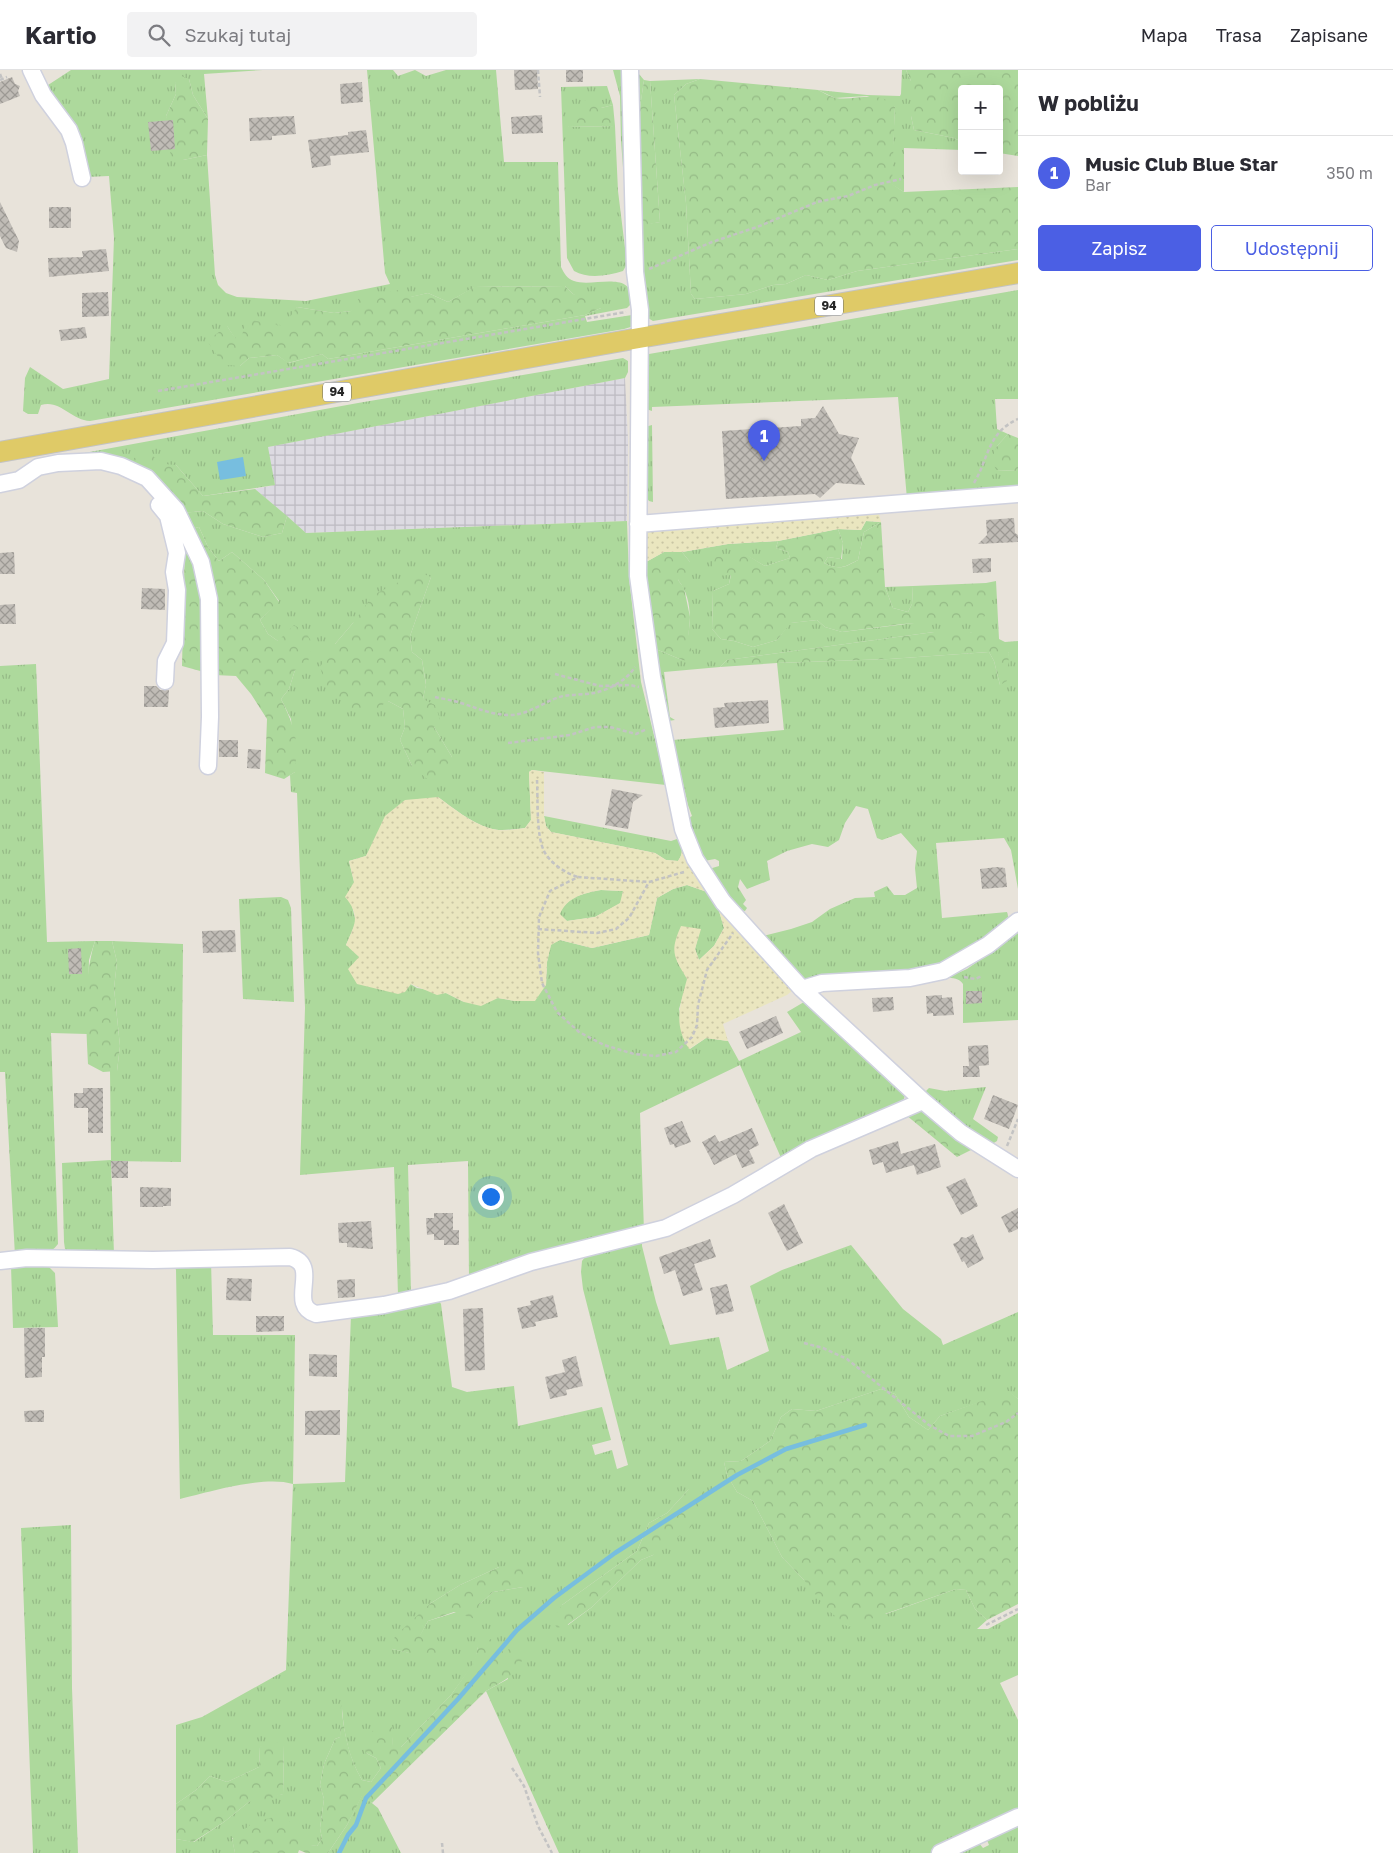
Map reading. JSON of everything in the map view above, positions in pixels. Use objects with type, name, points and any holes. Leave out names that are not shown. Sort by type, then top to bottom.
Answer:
[{"type":"main road","name":"94","points":[[0,452],[639,338],[1018,273]]},
{"type":"street","points":[[31,70],[43,95],[69,130],[82,178]]},
{"type":"street","points":[[630,70],[635,272],[640,310],[638,576],[655,691],[683,829],[695,859],[723,902],[802,989],[961,1133],[1018,1169]]},
{"type":"street","points":[[0,484],[19,480],[38,467],[58,463],[101,462],[121,466],[146,478],[176,510],[201,562],[209,599],[210,717],[208,766]]},
{"type":"street","points":[[121,466],[148,490],[168,516],[178,553],[174,572],[176,590],[175,644],[166,661],[165,681]]},
{"type":"street","points":[[638,524],[1018,494]]},
{"type":"street","points":[[802,989],[822,983],[910,978],[943,971],[988,945],[1018,921]]},
{"type":"street","points":[[0,1261],[27,1258],[153,1260],[290,1256],[298,1259],[302,1264],[304,1272],[304,1306],[308,1312],[316,1314],[384,1305],[449,1292],[531,1262],[666,1228],[733,1195],[811,1149],[923,1100]]},
{"type":"street","points":[[940,1853],[1018,1817]]},
{"type":"path","points":[[538,70],[540,97]]},
{"type":"path","points":[[0,74],[1,80],[7,77]]},
{"type":"path","points":[[635,272],[651,268],[712,242],[757,228],[817,202],[848,196],[875,185],[900,179]]},
{"type":"path","points":[[158,391],[640,310]]},
{"type":"path","points":[[959,498],[970,490],[977,478],[990,445],[998,432],[1018,420]]},
{"type":"path","points":[[435,697],[461,703],[486,712],[508,715],[524,714],[541,704],[562,697],[595,693],[614,686],[630,675],[648,647]]},
{"type":"path","points":[[556,674],[600,686],[630,685],[655,691]]},
{"type":"path","points":[[508,743],[570,735],[595,727],[610,727],[636,734],[650,728],[660,715]]},
{"type":"path","points":[[537,780],[539,824],[543,850],[551,861],[570,875],[578,878],[649,882],[700,866]]},
{"type":"path","points":[[578,878],[550,891],[539,917],[538,953],[542,983],[557,1012],[579,1032],[604,1045],[634,1054],[656,1056],[676,1052],[692,1037],[697,1026],[698,1004],[707,970],[726,940],[742,923]]},
{"type":"path","points":[[538,929],[597,933],[616,930],[629,918],[649,882]]},
{"type":"path","points":[[999,1158],[1018,1120]]},
{"type":"path","points":[[804,1343],[823,1348],[846,1360],[929,1425],[949,1436],[972,1436],[1006,1422],[1018,1412]]},
{"type":"path","points":[[986,1625],[1018,1609]]},
{"type":"path","points":[[512,1768],[524,1786],[538,1826],[552,1853]]},
{"type":"path","points":[[442,1843],[443,1853]]},
{"type":"shaded area","points":[[625,378],[628,440],[627,521],[306,533],[255,489],[275,485],[267,447]]},
{"type":"green space","points":[[71,70],[263,70],[204,74],[208,119],[193,95],[189,79],[175,83],[176,94],[166,116],[183,160],[207,155],[215,275],[218,285],[226,293],[237,297],[306,301],[390,284],[385,273],[367,70],[393,70],[398,76],[415,70],[426,76],[446,70],[496,70],[504,162],[558,162],[561,267],[563,271],[572,280],[582,283],[620,283],[627,286],[631,293],[631,304],[627,308],[585,316],[587,322],[632,315],[634,326],[90,421],[83,420],[60,407],[48,404],[41,405],[38,414],[28,414],[23,411],[25,378],[30,367],[63,389],[109,379],[114,238],[109,176],[86,177],[45,87]],"holes":[[[565,286],[573,294],[601,308],[585,315],[328,359],[322,354],[289,363],[277,355],[249,358],[240,366],[227,326],[236,340],[241,340],[291,327],[297,307],[334,313],[351,311],[428,293],[448,302],[475,287]]]},
{"type":"green space","points":[[613,70],[627,70],[626,207],[620,96]]},
{"type":"green space","points":[[634,70],[639,70],[639,74],[644,80],[637,128],[640,225],[660,222],[650,81],[700,79],[686,84],[674,95],[686,203],[691,294],[695,299],[746,294],[773,285],[786,284],[806,275],[828,280],[857,271],[1018,249],[1018,260],[653,321],[645,313],[638,261],[634,143]]},
{"type":"green space","points":[[902,70],[906,70],[911,81],[911,116],[914,130],[958,140],[958,150],[904,148],[904,192],[891,184],[895,107],[867,96],[835,98],[818,90],[867,95],[900,96]]},
{"type":"green space","points":[[906,70],[1018,70],[1018,156],[1003,154],[1003,85],[958,85],[958,140],[914,130],[911,116],[911,81]]},
{"type":"green space","points":[[181,76],[189,79],[193,95],[208,119],[207,155],[183,160],[171,159],[166,116],[176,94],[175,83]]},
{"type":"green space","points":[[700,79],[818,90],[829,96],[844,99],[882,98],[895,107],[892,184],[904,192],[1018,187],[1018,249],[857,271],[828,280],[806,275],[786,284],[773,285],[746,294],[695,299],[691,294],[686,203],[674,95],[686,84]]},
{"type":"green space","points":[[644,80],[650,81],[660,222],[640,226],[637,128]]},
{"type":"green space","points":[[607,86],[613,105],[581,113],[568,127],[615,126],[618,191],[627,264],[623,271],[591,276],[574,271],[567,258],[561,87]]},
{"type":"green space","points":[[596,98],[601,108],[613,105],[615,126],[568,127],[571,112],[580,113],[583,101]]},
{"type":"green space","points":[[565,286],[573,294],[602,301],[601,308],[585,315],[328,359],[322,354],[288,363],[277,355],[249,358],[240,366],[224,365],[207,341],[227,326],[236,339],[241,340],[246,319],[290,327],[290,317],[297,307],[334,313],[351,311],[359,298],[399,290],[410,297],[428,293],[448,302],[474,287]]},
{"type":"green space","points":[[1018,290],[1018,399],[995,399],[997,429],[1008,434],[996,447],[996,470],[1018,471],[1018,490],[907,499],[898,397],[652,407],[652,411],[646,409],[643,366],[649,354]]},
{"type":"green space","points":[[623,358],[628,361],[628,372],[625,378],[268,447],[275,485],[203,496],[176,465],[164,465],[150,455],[132,465],[82,456],[84,453],[358,403]]},
{"type":"green space","points":[[652,425],[653,502],[649,501],[646,497],[645,427]]},
{"type":"green space","points":[[1008,434],[1018,438],[1018,471],[996,470],[992,460],[996,447]]},
{"type":"green space","points":[[150,454],[164,464],[176,465],[203,496],[255,489],[287,516],[282,533],[263,537],[223,524],[203,511],[181,513],[132,465],[134,458]]},
{"type":"green space","points":[[203,511],[223,524],[263,537],[282,533],[287,516],[306,533],[627,521],[629,578],[641,682],[666,785],[532,770],[529,772],[531,820],[525,828],[507,830],[493,829],[475,822],[438,797],[374,842],[366,856],[349,861],[354,882],[352,906],[356,922],[346,945],[417,988],[446,993],[464,1002],[498,998],[515,1001],[546,985],[547,962],[551,944],[560,940],[592,948],[649,935],[657,898],[673,889],[687,885],[710,893],[719,911],[724,928],[714,946],[699,960],[695,949],[700,929],[677,961],[688,979],[679,1009],[690,1049],[706,1038],[728,1041],[739,1061],[801,1032],[787,1012],[804,1002],[905,1095],[903,1102],[782,1160],[740,1065],[640,1113],[644,1231],[469,1278],[468,1161],[408,1165],[411,1293],[398,1295],[394,1167],[300,1175],[305,1008],[297,793],[291,792],[290,775],[295,772],[291,719],[281,699],[289,689],[295,670],[278,641],[268,634],[260,620],[279,601],[264,580],[232,552],[219,561],[208,547],[199,527],[191,529],[181,513]],"holes":[[[431,577],[410,636],[412,652],[422,660],[426,684],[423,699],[434,727],[452,757],[412,766],[400,740],[405,727],[403,709],[388,701],[335,644],[353,623]]]},
{"type":"green space","points":[[866,521],[881,522],[864,532],[858,560],[841,567],[834,567],[824,563],[828,557],[842,559],[843,543],[838,529],[861,530]]},
{"type":"green space","points":[[881,522],[885,587],[893,608],[908,612],[912,604],[913,586],[986,583],[986,614],[978,620],[903,624],[842,632],[825,627],[817,620],[791,623],[777,640],[753,647],[721,639],[712,629],[713,591],[729,584],[731,575],[712,576],[712,565],[716,557],[747,555],[765,566],[790,558],[788,552],[776,548],[778,541],[838,529],[843,543],[841,559],[828,557],[824,563],[834,567],[841,567],[858,560],[864,532]]},
{"type":"green space","points":[[199,527],[208,547],[219,561],[232,552],[264,580],[279,602],[260,620],[268,634],[278,641],[294,625],[305,631],[313,644],[307,665],[295,670],[289,689],[281,699],[290,718],[296,743],[295,772],[284,779],[265,773],[267,719],[251,694],[236,676],[214,675],[191,529]]},
{"type":"green space","points":[[185,540],[199,577],[203,608],[204,672],[182,666]]},
{"type":"green space","points":[[778,541],[776,548],[788,552],[790,558],[765,566],[746,555],[731,574],[729,584],[713,591],[712,629],[721,639],[753,647],[777,640],[790,623],[817,620],[825,627],[842,632],[986,614],[986,583],[996,581],[999,639],[1005,642],[1018,641],[1018,889],[1011,850],[1004,838],[936,843],[942,918],[1007,912],[1009,921],[988,938],[936,970],[808,981],[803,980],[763,936],[812,922],[830,909],[855,898],[875,897],[874,892],[887,886],[894,895],[905,895],[917,888],[915,868],[917,851],[901,833],[882,840],[877,838],[868,809],[856,806],[845,823],[839,840],[828,847],[812,844],[787,851],[767,861],[770,880],[747,889],[740,879],[738,887],[746,900],[743,904],[747,908],[745,911],[730,900],[709,869],[719,866],[719,861],[715,859],[704,861],[687,819],[692,816],[673,740],[784,730],[777,663],[889,659],[989,652],[994,661],[1000,685],[1009,653],[970,632],[934,632],[727,660],[720,667],[664,672],[670,717],[675,720],[668,721],[651,647],[682,660],[690,619],[687,598],[678,580],[690,562],[682,552],[728,544]]},
{"type":"green space","points":[[664,552],[682,552],[690,562],[689,575],[678,580],[684,588],[690,617],[688,642],[694,655],[691,661],[682,660],[651,647],[642,566]]},
{"type":"green space","points":[[419,572],[431,577],[410,636],[412,652],[422,660],[426,685],[423,699],[435,705],[441,722],[434,727],[452,757],[434,785],[412,766],[400,740],[405,727],[403,709],[388,701],[378,708],[351,708],[326,687],[320,667],[335,644],[373,595]]},
{"type":"green space","points":[[913,586],[912,604],[908,612],[893,608],[885,587]]},
{"type":"green space","points":[[934,632],[970,632],[993,638],[1009,653],[1007,681],[1000,685],[994,661],[989,652],[720,667],[727,660]]},
{"type":"green space","points":[[36,664],[47,942],[95,941],[89,960],[87,1034],[51,1033],[58,1244],[54,1249],[44,1254],[15,1256],[5,1072],[0,1072],[0,666]]},
{"type":"green space","points":[[544,816],[671,841],[680,838],[682,853],[678,861],[666,860],[655,853],[551,832],[546,826]]},
{"type":"green space","points":[[601,890],[623,891],[621,903],[595,917],[567,921],[559,914],[566,904],[576,897]]},
{"type":"green space","points":[[281,897],[288,900],[291,908],[294,1002],[243,999],[239,899]]},
{"type":"green space","points":[[1018,933],[1018,1020],[963,1023],[963,984],[958,979],[946,978],[967,969]]},
{"type":"green space","points":[[95,941],[112,941],[117,962],[114,988],[120,1046],[117,1071],[103,1072],[88,1064],[87,986]]},
{"type":"green space","points":[[112,941],[183,944],[181,1162],[111,1161],[114,1255],[69,1253],[65,1249],[64,1242],[62,1163],[111,1160],[110,1071],[117,1071],[120,1046],[114,988],[117,962]]},
{"type":"green space","points":[[986,1087],[973,1119],[998,1137],[997,1141],[992,1144],[950,1117],[925,1092],[929,1088],[945,1091]]},
{"type":"green space","points":[[919,1108],[973,1149],[957,1157],[906,1115]]},
{"type":"green space","points":[[642,1242],[656,1302],[670,1345],[719,1337],[727,1370],[769,1351],[750,1286],[782,1270],[851,1245],[903,1309],[941,1339],[943,1345],[1018,1312],[1018,1399],[1009,1392],[940,1416],[928,1430],[909,1417],[895,1394],[881,1389],[816,1411],[792,1409],[781,1417],[770,1441],[741,1461],[724,1462],[727,1475],[737,1492],[753,1501],[782,1557],[804,1580],[886,1614],[956,1589],[966,1590],[975,1609],[987,1620],[977,1629],[988,1629],[1018,1613],[1018,1675],[1000,1683],[1018,1720],[1018,1813],[931,1853],[559,1853],[486,1691],[508,1679],[504,1653],[478,1647],[475,1662],[451,1695],[401,1747],[393,1747],[391,1726],[366,1753],[376,1758],[381,1768],[371,1782],[362,1780],[350,1755],[342,1709],[340,1737],[335,1739],[324,1764],[320,1785],[324,1799],[320,1828],[322,1839],[317,1846],[232,1838],[235,1853],[176,1853],[176,1839],[194,1842],[224,1822],[250,1801],[283,1794],[284,1745],[260,1747],[259,1767],[227,1782],[210,1776],[196,1790],[176,1804],[176,1725],[202,1717],[286,1670],[293,1484],[345,1482],[351,1314],[438,1299],[441,1304],[452,1387],[467,1392],[514,1386],[518,1426],[602,1407],[611,1440],[592,1445],[595,1455],[612,1450],[617,1469],[628,1465],[583,1289],[582,1261],[588,1253]],"holes":[[[689,1489],[653,1555],[641,1560],[592,1607],[568,1625],[562,1605],[637,1551],[649,1523],[667,1513]],[[499,1567],[523,1587],[493,1592],[479,1605],[428,1621],[410,1653],[392,1649],[431,1603],[460,1585]]]},
{"type":"green space","points":[[211,1261],[213,1335],[295,1335],[293,1484],[281,1482],[252,1483],[180,1499],[176,1270],[174,1265]]},
{"type":"green space","points":[[11,1266],[48,1266],[55,1273],[58,1327],[13,1328]]},
{"type":"green space","points":[[881,1389],[895,1394],[909,1417],[928,1430],[940,1416],[1009,1391],[1018,1399],[1018,1604],[987,1620],[975,1609],[966,1590],[956,1589],[848,1627],[828,1610],[804,1580],[782,1557],[753,1501],[737,1492],[727,1475],[724,1462],[741,1461],[770,1441],[781,1417],[792,1409],[816,1411]]},
{"type":"green space","points":[[703,1488],[709,1506],[688,1530],[653,1555],[641,1560],[592,1607],[567,1625],[557,1628],[552,1620],[562,1605],[637,1551],[649,1523],[667,1513],[689,1489]]},
{"type":"green space","points":[[71,1525],[72,1688],[78,1853],[33,1853],[21,1528]]},
{"type":"green space","points":[[524,1564],[532,1573],[523,1587],[493,1592],[479,1605],[478,1620],[454,1612],[428,1621],[420,1636],[438,1640],[443,1651],[430,1658],[392,1649],[395,1636],[431,1603],[460,1585],[499,1567]]},
{"type":"green space","points":[[491,1639],[504,1653],[513,1646],[527,1649],[516,1670],[506,1679],[486,1691],[372,1803],[362,1796],[347,1825],[328,1853],[306,1853],[299,1850],[298,1853],[235,1853],[232,1839],[254,1822],[286,1814],[299,1843],[317,1846],[322,1839],[320,1828],[324,1799],[320,1785],[324,1764],[335,1739],[340,1737],[341,1704],[345,1734],[353,1762],[362,1780],[371,1782],[381,1768],[376,1758],[366,1753],[363,1740],[378,1726],[392,1725],[393,1746],[401,1747],[451,1695],[474,1662],[478,1647]]},
{"type":"green space","points":[[271,1741],[284,1745],[283,1794],[256,1803],[250,1801],[224,1822],[193,1842],[176,1839],[176,1804],[196,1790],[210,1776],[227,1782],[259,1767],[260,1747]]},
{"type":"green space","points":[[362,1795],[378,1808],[401,1853],[328,1853],[347,1825]]},
{"type":"green space","points":[[1018,1821],[1018,1853],[948,1853],[978,1842],[983,1848],[989,1845],[987,1840]]},
{"type":"sand","points":[[878,510],[881,522],[866,521],[861,530],[838,529],[778,541],[728,544],[682,552],[664,552],[646,562],[644,530]]},
{"type":"sand","points":[[532,770],[544,772],[544,816],[546,826],[551,832],[655,853],[666,860],[678,861],[683,845],[710,893],[687,885],[673,889],[657,898],[649,935],[592,948],[560,940],[551,945],[547,962],[546,985],[535,1001],[515,1001],[498,998],[481,1006],[464,1002],[446,993],[437,995],[411,984],[405,992],[398,994],[357,984],[348,969],[359,957],[346,945],[355,920],[353,910],[345,897],[354,882],[349,861],[366,856],[385,816],[405,800],[438,797],[468,818],[489,828],[511,830],[525,828],[531,820],[529,772]],"holes":[[[601,890],[623,891],[620,903],[595,917],[567,921],[560,914],[567,904],[582,894]]]},
{"type":"sand","points":[[719,911],[793,990],[787,995],[723,1024],[728,1041],[706,1038],[689,1049],[679,1023],[680,1006],[687,979],[676,959],[675,942],[681,926],[701,929],[695,949],[699,960],[714,946],[724,928]]},
{"type":"water","points":[[243,457],[246,476],[220,480],[217,462]]},
{"type":"building","points":[[514,70],[537,70],[538,89],[515,90]]},
{"type":"building","points":[[566,70],[583,70],[583,82],[566,82]]},
{"type":"building","points":[[12,77],[15,84],[20,86],[18,91],[20,96],[0,104],[0,82]]},
{"type":"building","points":[[362,82],[363,102],[341,104],[340,84]]},
{"type":"building","points":[[542,115],[543,133],[512,134],[511,117]]},
{"type":"building","points":[[294,116],[296,134],[272,136],[272,140],[250,141],[249,118]]},
{"type":"building","points":[[173,120],[175,149],[151,151],[148,122]]},
{"type":"building","points":[[366,130],[369,152],[330,156],[331,165],[312,168],[308,140],[348,135],[348,132]]},
{"type":"building","points":[[0,202],[19,241],[17,252],[6,248],[0,236]]},
{"type":"building","points":[[49,207],[71,207],[71,228],[49,228]]},
{"type":"building","points":[[106,249],[109,271],[49,277],[48,258],[83,257],[82,251]]},
{"type":"building","points":[[108,292],[109,316],[82,317],[82,293]]},
{"type":"building","points":[[85,327],[87,338],[61,341],[59,330]]},
{"type":"building","points":[[823,406],[839,434],[859,438],[851,458],[865,485],[836,483],[820,498],[815,494],[726,499],[722,431],[801,426],[801,419],[815,418]]},
{"type":"building","points":[[1014,518],[1018,542],[978,544],[987,535],[986,520]]},
{"type":"building","points":[[14,552],[15,574],[0,574],[0,553]]},
{"type":"building","points":[[991,558],[991,572],[973,573],[972,559]]},
{"type":"building","points":[[142,588],[165,589],[165,610],[141,609]]},
{"type":"building","points":[[15,604],[16,624],[0,624],[0,605]]},
{"type":"building","points":[[144,686],[156,686],[160,690],[169,690],[168,707],[144,707]]},
{"type":"building","points":[[768,700],[769,723],[715,728],[713,708],[725,707],[724,703]]},
{"type":"building","points":[[219,740],[238,740],[238,757],[219,757]]},
{"type":"building","points":[[248,749],[261,750],[260,769],[247,768]]},
{"type":"building","points":[[612,789],[643,795],[633,802],[628,829],[605,825]]},
{"type":"building","points":[[1005,868],[1007,887],[982,889],[980,869]]},
{"type":"building","points":[[235,930],[236,952],[203,953],[202,931]]},
{"type":"building","points":[[81,948],[82,974],[69,974],[68,949]]},
{"type":"building","points":[[966,991],[982,991],[982,1003],[966,1004]]},
{"type":"building","points":[[942,995],[942,998],[952,997],[954,1015],[933,1016],[933,1013],[927,1014],[926,996]]},
{"type":"building","points":[[893,997],[894,1010],[873,1012],[872,998]]},
{"type":"building","points":[[776,1016],[783,1033],[747,1049],[739,1032]]},
{"type":"building","points":[[988,1045],[989,1065],[979,1066],[980,1077],[963,1077],[963,1066],[969,1066],[968,1046]]},
{"type":"building","points":[[83,1088],[103,1088],[103,1133],[88,1133],[88,1108],[74,1108],[74,1093],[83,1093]]},
{"type":"building","points":[[993,1095],[1018,1105],[1009,1129],[984,1119]]},
{"type":"building","points":[[682,1121],[691,1142],[675,1148],[674,1144],[670,1145],[664,1128]]},
{"type":"building","points":[[752,1128],[759,1145],[749,1150],[755,1163],[742,1168],[736,1154],[714,1165],[702,1142],[715,1135],[719,1142]]},
{"type":"building","points":[[898,1141],[901,1154],[935,1144],[941,1167],[917,1175],[914,1165],[886,1173],[883,1162],[873,1165],[869,1150]]},
{"type":"building","points":[[111,1161],[128,1161],[128,1178],[112,1178]]},
{"type":"building","points":[[965,1178],[978,1206],[961,1215],[946,1187]]},
{"type":"building","points":[[140,1187],[171,1188],[171,1206],[140,1207]]},
{"type":"building","points":[[784,1204],[803,1243],[787,1251],[768,1213]]},
{"type":"building","points":[[1018,1208],[1018,1229],[1009,1233],[1001,1217]]},
{"type":"building","points":[[434,1213],[453,1213],[453,1230],[459,1230],[459,1245],[444,1245],[444,1240],[434,1240],[434,1234],[427,1235],[426,1218],[434,1218]]},
{"type":"building","points":[[371,1221],[373,1249],[347,1247],[347,1243],[339,1243],[338,1223]]},
{"type":"building","points":[[973,1234],[984,1259],[968,1268],[964,1261],[962,1262],[953,1244],[959,1241],[961,1237],[966,1238]]},
{"type":"building","points":[[710,1239],[716,1257],[694,1264],[703,1290],[683,1296],[675,1270],[664,1274],[659,1257]]},
{"type":"building","points":[[227,1278],[252,1279],[251,1301],[226,1300]]},
{"type":"building","points":[[355,1279],[355,1297],[338,1298],[337,1280]]},
{"type":"building","points":[[727,1284],[734,1311],[716,1315],[710,1288]]},
{"type":"building","points":[[553,1295],[558,1317],[535,1322],[536,1326],[522,1329],[517,1308],[531,1305],[530,1301]]},
{"type":"building","points":[[483,1308],[485,1370],[465,1371],[463,1309]]},
{"type":"building","points":[[256,1316],[284,1316],[284,1331],[256,1332]]},
{"type":"building","points":[[24,1328],[45,1328],[45,1357],[42,1357],[42,1377],[25,1378]]},
{"type":"building","points":[[309,1354],[337,1355],[337,1377],[309,1376]]},
{"type":"building","points":[[576,1356],[583,1386],[566,1390],[567,1395],[550,1399],[545,1377],[565,1372],[562,1360]]},
{"type":"building","points":[[44,1410],[44,1422],[25,1422],[24,1411]]},
{"type":"building","points":[[340,1410],[340,1435],[305,1435],[305,1411]]},
{"type":"waterway","points":[[339,1853],[348,1835],[356,1825],[366,1798],[458,1699],[517,1630],[554,1598],[615,1553],[737,1475],[786,1449],[865,1425]]},
{"type":"place","name":"Music Club Blue Star","points":[[764,461]]}]
